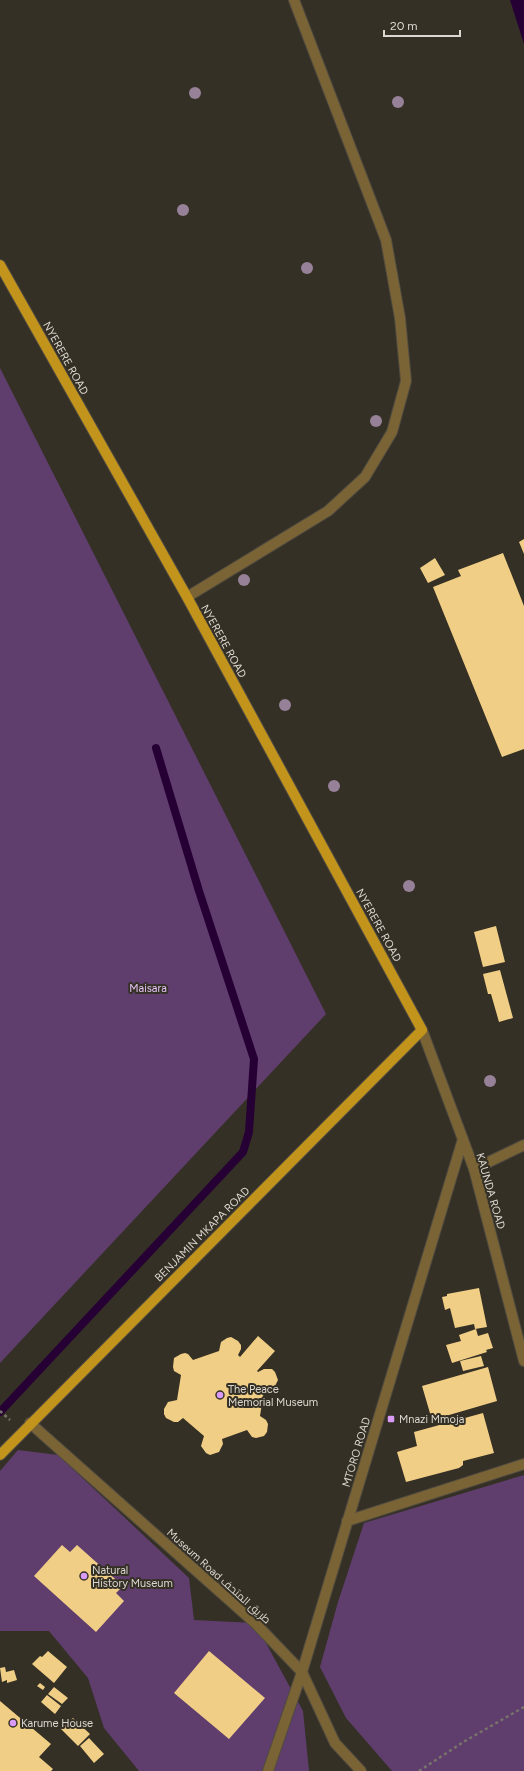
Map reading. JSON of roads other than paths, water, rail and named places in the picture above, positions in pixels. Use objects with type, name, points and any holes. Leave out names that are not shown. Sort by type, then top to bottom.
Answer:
[{"type":"main road","name":"NYERERE ROAD","points":[[0,265],[187,597],[422,1030]]},
{"type":"main road","name":"BENJAMIN MKAPA ROAD","points":[[0,1455],[30,1423],[422,1030]]},
{"type":"street","points":[[187,597],[328,511],[365,477],[392,432],[406,381],[400,318],[386,240],[294,0]]},
{"type":"street","name":"KAUNDA ROAD","points":[[422,1030],[474,1169],[524,1361]]},
{"type":"street","name":"MTORO ROAD","points":[[268,1771],[302,1672],[462,1139]]},
{"type":"street","points":[[474,1169],[524,1146]]},
{"type":"street","name":"Museum Road طريق المتحف","points":[[30,1423],[255,1623],[302,1672],[335,1743],[361,1771]]},
{"type":"street","points":[[348,1521],[524,1464]]},
{"type":"waterway","points":[[0,1412],[243,1152],[249,1132],[254,1059],[199,891],[156,748]]},
{"type":"place","name":"The Peace Memorial Museum","points":[[220,1395]]},
{"type":"place","name":"Mnazi Mmoja","points":[[391,1419]]},
{"type":"place","name":"Natural History Museum","points":[[84,1576]]},
{"type":"place","name":"Karume House","points":[[13,1723]]},
{"type":"park label","name":"Maisara","points":[[148,988]]}]
